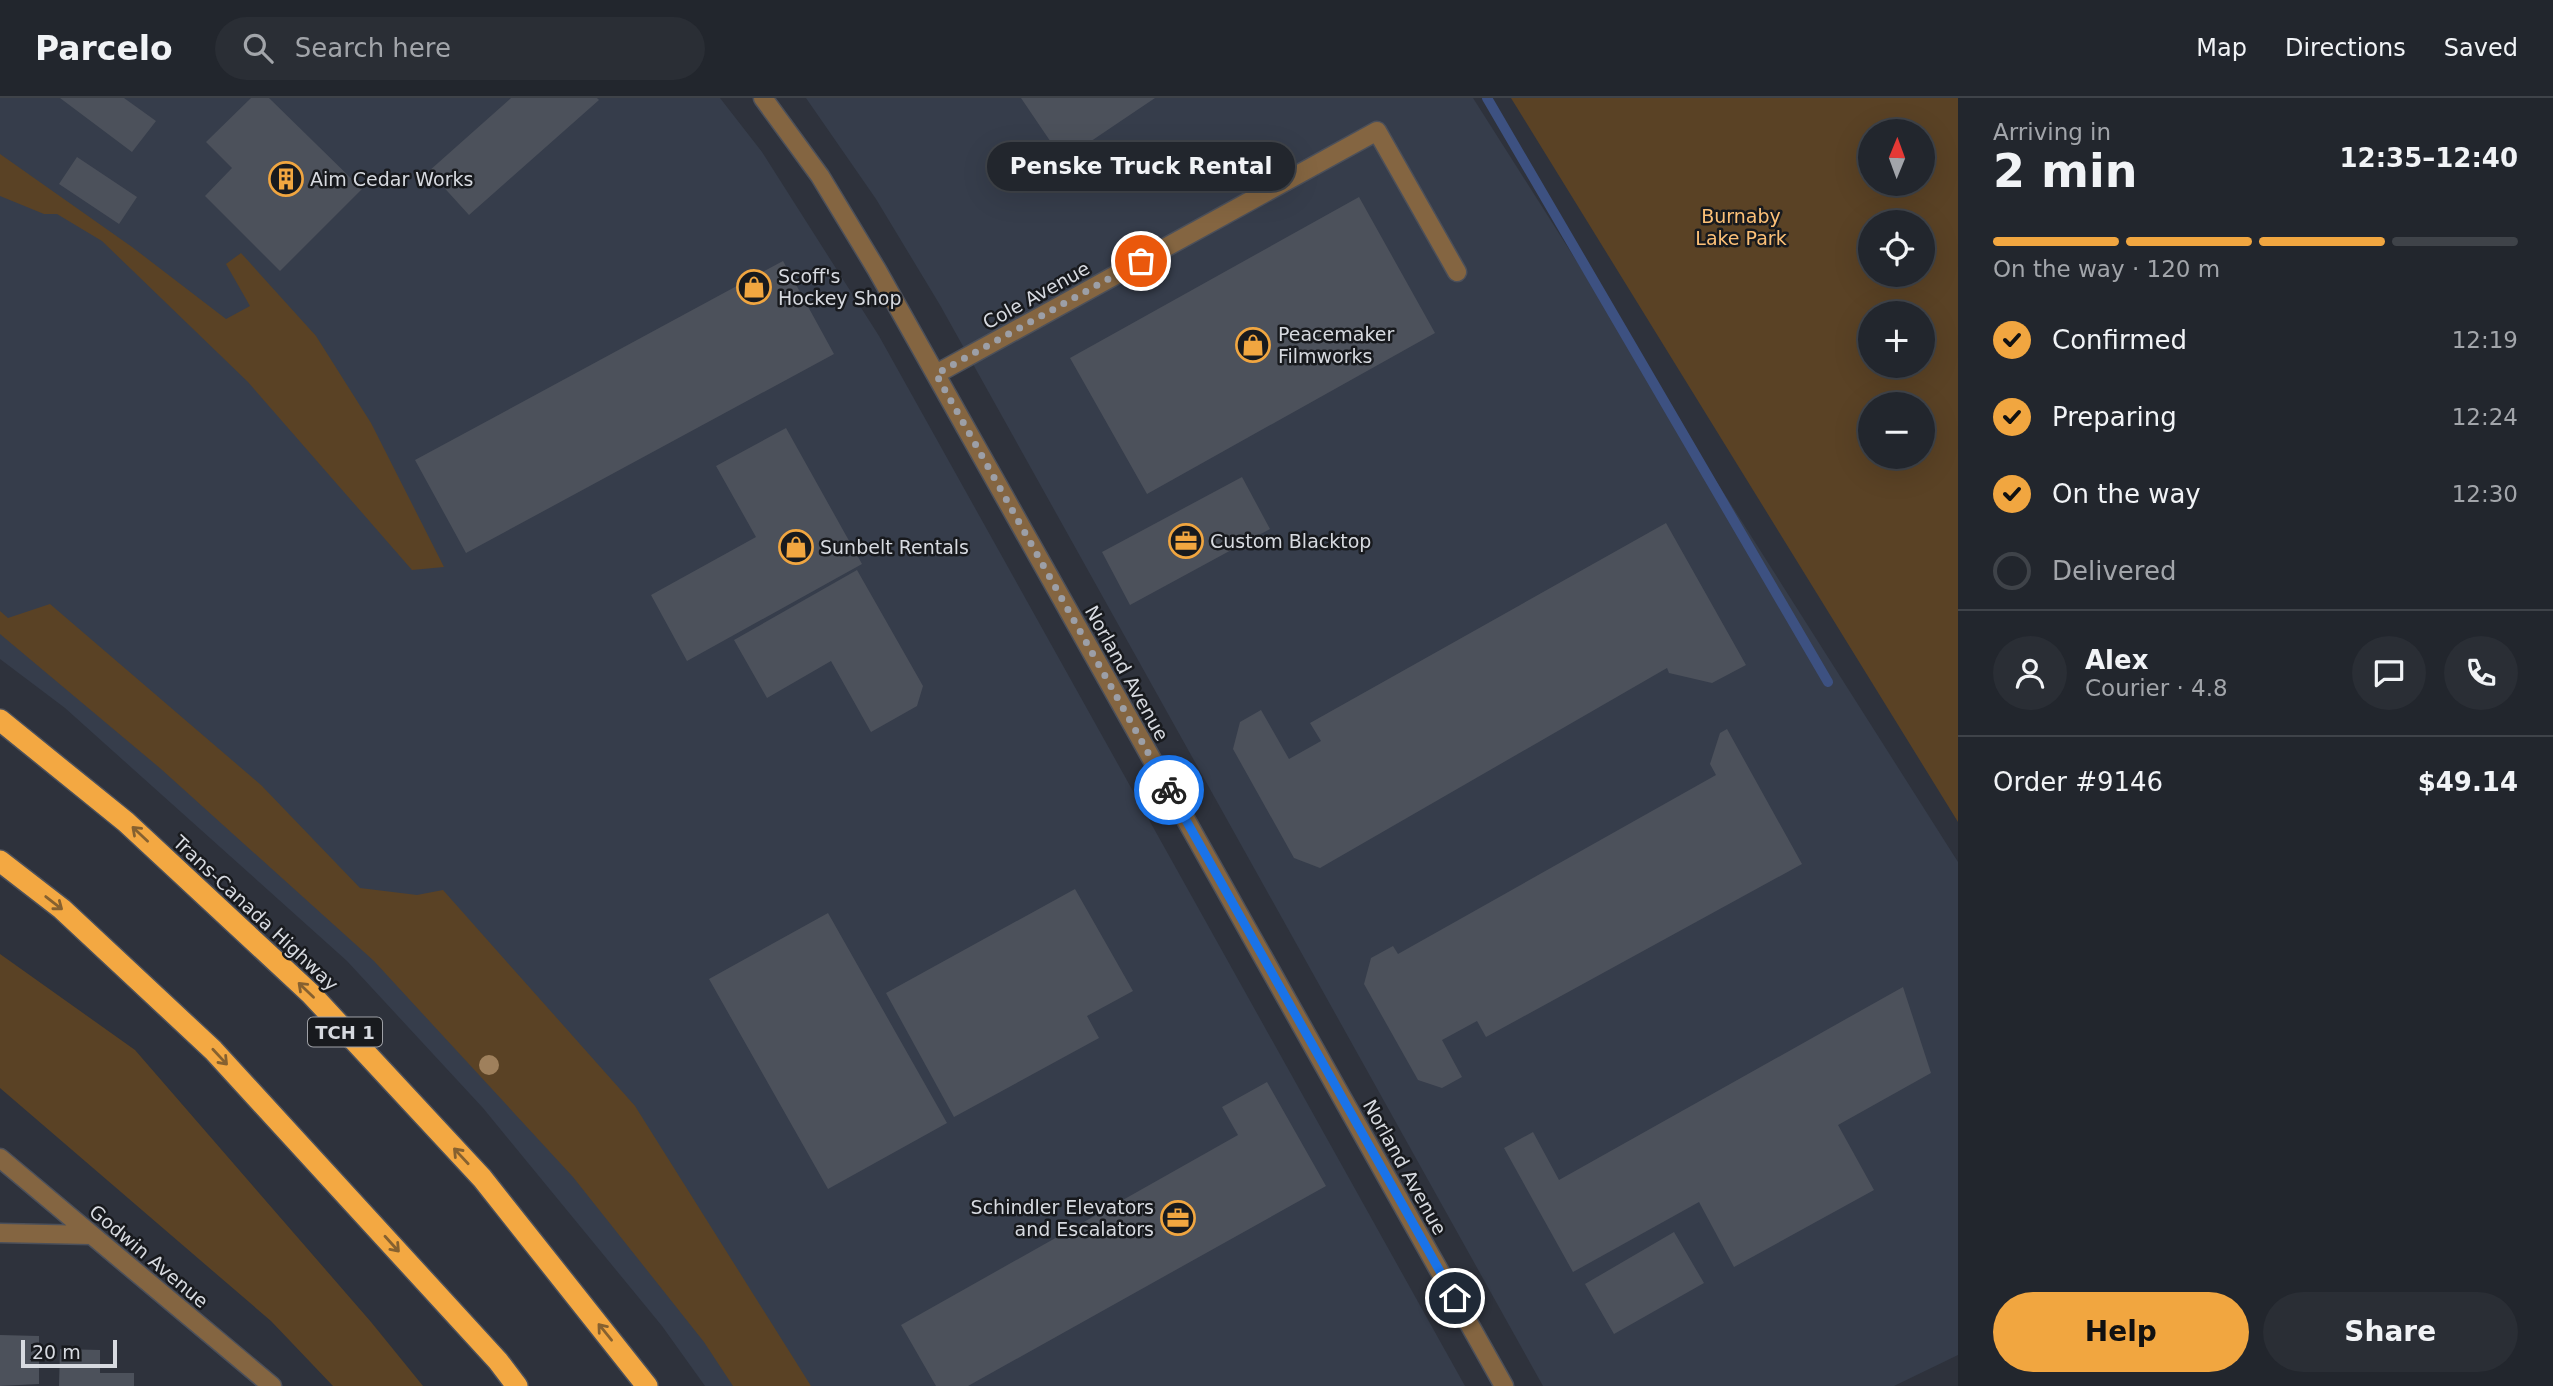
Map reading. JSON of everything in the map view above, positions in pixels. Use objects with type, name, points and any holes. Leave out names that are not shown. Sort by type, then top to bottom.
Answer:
[{"type":"highway","name":"Trans-Canada Highway","points":[[0,720],[126,822],[311,995],[482,1178],[647,1386]]},
{"type":"highway","points":[[0,861],[62,909],[213,1050],[498,1361],[517,1386]]},
{"type":"street","name":"Norland Avenue","points":[[763,98],[820,176],[877,270],[1504,1386]]},
{"type":"street","name":"Cole Avenue","points":[[936,374],[1377,131],[1457,272]]},
{"type":"street","name":"Godwin Avenue","points":[[0,1158],[272,1386]]},
{"type":"street","points":[[0,1233],[90,1235]]},
{"type":"shaded area","points":[[0,98],[720,98],[762,152],[879,336],[1465,1386],[705,1386],[662,1326],[483,1108],[347,961],[65,708],[0,659]]},
{"type":"shaded area","points":[[806,98],[1473,98],[1958,862],[1958,1355],[1894,1386],[1543,1386],[940,305],[876,199]]},
{"type":"green space","name":"Burnaby Lake Park","points":[[1511,98],[1958,98],[1958,822]]},
{"type":"green space","points":[[0,154],[132,247],[226,319],[250,306],[226,264],[241,253],[316,336],[371,423],[444,567],[412,570],[248,382],[102,241],[57,214],[44,214],[0,196]]},
{"type":"green space","points":[[50,604],[261,785],[360,888],[417,895],[443,890],[635,1106],[811,1386],[733,1386],[704,1342],[573,1177],[374,961],[161,769],[0,634],[0,611],[8,618]]},
{"type":"green space","points":[[0,954],[135,1050],[371,1322],[423,1386],[333,1386],[271,1321],[0,1088]]},
{"type":"building","points":[[60,98],[124,98],[156,121],[132,152]]},
{"type":"building","name":"Aim Cedar Works","points":[[251,98],[269,98],[362,189],[280,271],[205,196],[232,168],[206,142]]},
{"type":"building","points":[[511,98],[599,100],[469,215],[429,171]]},
{"type":"building","points":[[1021,98],[1155,98],[1063,160]]},
{"type":"building","points":[[77,157],[137,197],[119,224],[59,184]]},
{"type":"building","name":"Peacemaker Filmworks","points":[[1359,197],[1435,333],[1147,494],[1070,358]]},
{"type":"building","points":[[783,261],[834,354],[466,553],[415,460]]},
{"type":"building","name":"Sunbelt Rentals","points":[[786,428],[862,564],[687,661],[651,595],[756,537],[716,466]]},
{"type":"building","name":"Custom Blacktop","points":[[1242,477],[1270,529],[1130,605],[1102,552]]},
{"type":"building","points":[[1666,523],[1746,665],[1712,683],[1669,673],[1667,668],[1320,868],[1294,858],[1233,749],[1240,722],[1261,710],[1289,759],[1321,741],[1310,723]]},
{"type":"building","points":[[857,570],[923,686],[917,706],[871,732],[831,661],[767,698],[734,640]]},
{"type":"building","points":[[1727,729],[1802,864],[1486,1037],[1477,1021],[1442,1040],[1462,1077],[1442,1088],[1418,1080],[1364,984],[1371,958],[1393,946],[1398,954],[1716,775],[1710,764],[1720,733]]},
{"type":"building","points":[[1075,889],[1133,991],[1087,1016],[1099,1038],[954,1117],[886,993]]},
{"type":"building","points":[[828,913],[947,1123],[828,1189],[709,979]]},
{"type":"building","points":[[1903,987],[1931,1073],[1838,1125],[1874,1190],[1734,1267],[1699,1202],[1573,1272],[1504,1148],[1533,1132],[1559,1180]]},
{"type":"building","name":"Schindler Elevators and Escalators","points":[[1267,1082],[1326,1186],[968,1386],[936,1386],[901,1325],[1238,1135],[1222,1107]]},
{"type":"building","points":[[1674,1232],[1704,1283],[1614,1334],[1585,1284]]},
{"type":"building","points":[[0,1335],[39,1336],[39,1384],[0,1386]]},
{"type":"building","points":[[60,1349],[100,1350],[100,1373],[134,1373],[134,1386],[59,1386]]},
{"type":"waterway","points":[[1487,98],[1828,682]]},
{"type":"way so far","points":[[1141,261],[936,374],[1169,790]]},
{"type":"place","name":"Aim Cedar Works","points":[[286,179]]},
{"type":"place","name":"Penske Truck Rental","points":[[1141,261]]},
{"type":"place","name":"Scoff's Hockey Shop","points":[[754,287]]},
{"type":"place","name":"Peacemaker Filmworks","points":[[1253,345]]},
{"type":"place","name":"Custom Blacktop","points":[[1186,541]]},
{"type":"place","name":"Sunbelt Rentals","points":[[796,547]]},
{"type":"place","name":"Schindler Elevators and Escalators","points":[[1178,1218]]},
{"type":"route","points":[[1169,790],[1455,1298]]}]
